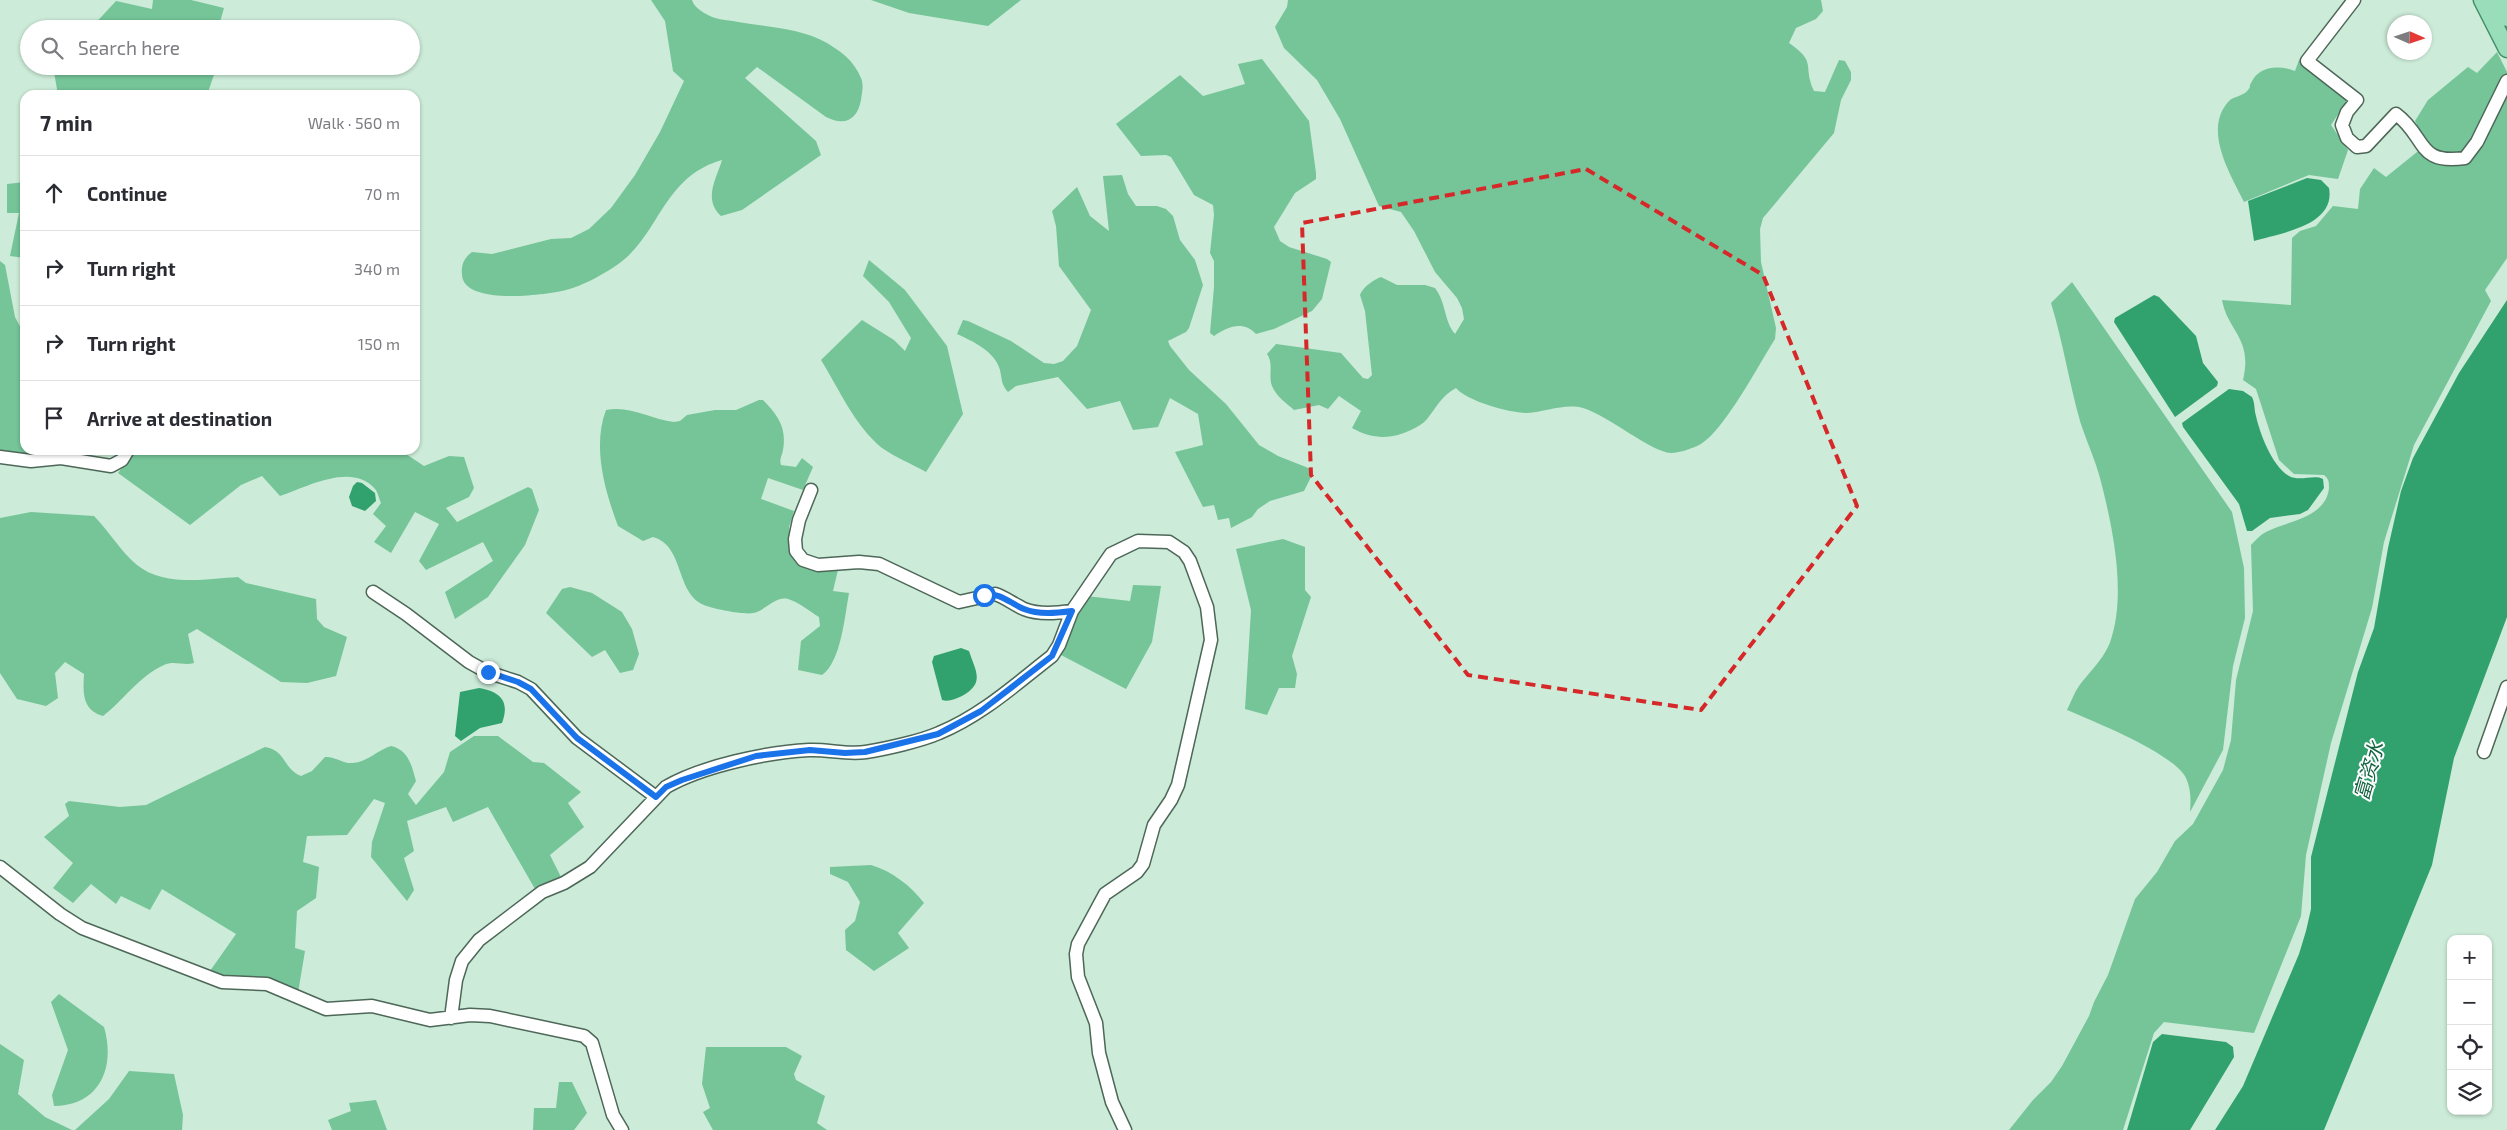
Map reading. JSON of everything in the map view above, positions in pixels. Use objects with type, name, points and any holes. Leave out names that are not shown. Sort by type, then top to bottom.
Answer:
[{"type":"main road","points":[[2482,0],[2507,48]]},
{"type":"main road","points":[[2498,0],[2507,18]]},
{"type":"street","points":[[2354,0],[2307,61],[2358,100],[2347,112],[2342,125],[2347,138],[2357,146],[2366,146],[2396,114],[2405,122],[2425,148],[2439,159],[2466,158],[2477,142],[2507,81]]},
{"type":"street","points":[[0,457],[31,461],[61,458],[111,466],[122,460],[125,455]]},
{"type":"street","points":[[811,490],[799,520],[795,539],[796,551],[803,560],[818,565],[859,562],[879,564],[959,602],[995,594],[1024,609],[1035,612],[1054,613],[1072,611]]},
{"type":"street","points":[[451,1018],[456,980],[462,961],[479,940],[542,892],[564,883],[590,867],[666,787],[756,756],[810,750],[845,753],[865,752],[938,734],[981,711],[1052,656],[1072,611],[1111,554],[1138,541],[1169,542],[1184,552],[1190,561],[1207,607],[1211,630],[1199,699],[1178,785],[1171,800],[1154,825],[1143,864],[1136,872],[1105,894],[1078,944],[1076,964],[1078,977],[1096,1023],[1099,1053],[1112,1102],[1125,1130]]},
{"type":"street","points":[[372,592],[406,614],[469,662],[488,672],[518,682],[531,689],[577,738],[656,797]]},
{"type":"street","points":[[2484,752],[2507,687]]},
{"type":"street","points":[[0,867],[60,914],[82,928],[222,982],[267,984],[326,1009],[369,1006],[430,1020],[470,1015],[497,1017],[584,1036],[590,1040],[612,1115],[622,1130]]},
{"type":"highlighted area","points":[[1586,169],[1763,275],[1857,506],[1701,710],[1468,675],[1311,475],[1302,223]]},
{"type":"shaded area","points":[[153,0],[191,0],[224,8],[221,20],[98,20],[116,1],[152,9]]},
{"type":"shaded area","points":[[651,0],[692,0],[699,9],[715,18],[795,31],[827,43],[847,58],[861,78],[861,100],[856,113],[849,120],[844,121],[826,117],[757,67],[745,78],[816,141],[821,155],[742,210],[721,216],[713,203],[712,189],[722,160],[702,168],[686,180],[673,194],[642,240],[629,255],[614,267],[578,286],[542,294],[507,296],[491,295],[476,291],[466,285],[462,275],[462,268],[467,257],[472,252],[492,254],[551,239],[571,238],[589,229],[611,208],[635,175],[660,132],[684,81],[673,71],[665,21]]},
{"type":"shaded area","points":[[871,0],[1021,0],[988,26],[909,13]]},
{"type":"shaded area","points":[[1288,0],[1821,0],[1823,11],[1816,19],[1796,28],[1789,43],[1806,60],[1814,91],[1825,92],[1839,60],[1845,61],[1851,72],[1851,80],[1841,100],[1834,133],[1763,218],[1760,229],[1761,262],[1776,328],[1775,339],[1728,415],[1707,440],[1681,452],[1671,453],[1652,447],[1605,418],[1583,408],[1569,407],[1527,413],[1519,412],[1500,409],[1479,402],[1461,393],[1456,388],[1443,398],[1420,425],[1403,433],[1381,437],[1359,432],[1352,428],[1361,411],[1339,396],[1328,409],[1319,405],[1294,410],[1279,396],[1272,386],[1270,362],[1267,354],[1276,344],[1341,353],[1363,378],[1368,379],[1372,375],[1365,311],[1360,295],[1363,289],[1381,277],[1397,285],[1425,285],[1435,288],[1439,293],[1451,329],[1455,334],[1464,319],[1462,308],[1457,298],[1435,272],[1414,231],[1401,212],[1379,206],[1340,119],[1317,80],[1284,48],[1275,27],[1287,7]]},
{"type":"shaded area","points":[[2497,52],[2507,72],[2507,258],[2485,290],[2491,301],[2414,445],[2384,542],[2372,608],[2331,743],[2306,855],[2301,916],[2254,1033],[2164,1022],[2154,1033],[2123,1130],[2009,1130],[2033,1100],[2051,1082],[2062,1066],[2089,1016],[2108,975],[2135,899],[2157,872],[2175,841],[2193,824],[2223,770],[2231,740],[2236,680],[2253,611],[2251,545],[2266,532],[2313,512],[2321,506],[2329,488],[2327,478],[2324,475],[2294,474],[2279,460],[2256,389],[2243,380],[2245,354],[2225,311],[2222,300],[2291,305],[2292,238],[2300,231],[2316,226],[2333,206],[2358,209],[2360,189],[2374,168],[2386,177],[2427,144],[2415,121],[2428,100],[2468,67],[2477,73]]},
{"type":"shaded area","points":[[1262,59],[1309,121],[1316,173],[1316,179],[1295,193],[1274,227],[1280,241],[1289,247],[1331,262],[1322,299],[1312,311],[1274,329],[1256,334],[1246,327],[1235,326],[1214,336],[1210,333],[1214,287],[1214,261],[1210,253],[1214,215],[1213,205],[1194,195],[1171,157],[1166,155],[1141,156],[1116,124],[1180,75],[1203,96],[1245,84],[1238,64]]},
{"type":"shaded area","points":[[2299,60],[2349,98],[2331,125],[2348,150],[2338,179],[2309,175],[2244,202],[2226,166],[2218,139],[2218,125],[2221,113],[2229,101],[2242,95],[2250,88],[2250,85],[2259,73],[2277,67],[2295,71]]},
{"type":"shaded area","points":[[55,75],[214,75],[209,90],[57,90]]},
{"type":"shaded area","points":[[1122,175],[1128,194],[1136,206],[1157,206],[1166,209],[1173,216],[1180,240],[1195,260],[1203,285],[1189,328],[1186,332],[1168,341],[1170,346],[1189,370],[1226,404],[1259,445],[1278,456],[1311,469],[1310,479],[1304,491],[1270,501],[1258,509],[1252,517],[1231,528],[1229,518],[1218,520],[1214,505],[1203,507],[1175,452],[1203,445],[1198,414],[1170,398],[1158,427],[1133,430],[1120,401],[1087,409],[1058,377],[1016,386],[1008,392],[993,357],[982,348],[957,334],[963,320],[968,321],[1011,341],[1044,363],[1054,364],[1063,361],[1077,346],[1091,310],[1059,266],[1056,226],[1052,211],[1077,187],[1090,216],[1109,231],[1103,176]]},
{"type":"shaded area","points":[[20,183],[20,257],[10,256],[19,213],[7,213],[7,184]]},
{"type":"shaded area","points":[[869,260],[905,290],[947,346],[963,414],[926,472],[882,448],[872,439],[848,407],[821,360],[862,320],[894,340],[905,351],[911,338],[889,302],[863,276]]},
{"type":"shaded area","points":[[0,261],[5,265],[15,317],[20,326],[20,455],[39,455],[38,458],[0,455]]},
{"type":"shaded area","points":[[2072,282],[2232,512],[2244,568],[2245,618],[2233,666],[2223,750],[2190,812],[2189,786],[2179,769],[2132,739],[2067,710],[2077,689],[2103,656],[2110,643],[2116,618],[2118,598],[2116,557],[2105,496],[2080,421],[2051,303]]},
{"type":"shaded area","points":[[763,400],[780,422],[784,435],[780,459],[781,465],[796,467],[802,458],[813,467],[803,490],[768,478],[761,499],[794,511],[789,527],[795,562],[804,567],[838,570],[833,591],[849,593],[838,649],[834,660],[822,675],[798,670],[801,641],[820,626],[819,617],[800,604],[788,599],[774,602],[753,613],[729,611],[704,605],[688,591],[676,559],[663,542],[653,537],[643,541],[618,526],[605,484],[600,454],[600,439],[606,410],[623,409],[674,422],[680,421],[687,415],[715,410],[736,410]]},
{"type":"shaded area","points":[[129,455],[408,455],[424,466],[449,456],[464,457],[474,488],[469,497],[446,508],[457,522],[528,487],[532,489],[539,510],[525,545],[488,597],[455,619],[445,592],[493,561],[483,542],[426,570],[419,561],[439,524],[415,512],[391,553],[374,542],[386,526],[373,514],[381,503],[375,489],[365,481],[354,477],[329,479],[280,496],[262,476],[241,485],[190,525],[118,473],[129,458]]},
{"type":"shaded area","points":[[31,512],[94,516],[131,560],[148,572],[160,576],[186,580],[238,577],[246,583],[316,599],[317,619],[324,627],[347,637],[336,676],[307,683],[281,682],[197,629],[188,634],[194,663],[168,664],[155,670],[139,682],[103,716],[91,710],[87,705],[84,694],[84,674],[65,662],[55,673],[58,698],[46,706],[17,699],[0,673],[0,518]]},
{"type":"shaded area","points":[[1283,539],[1305,547],[1305,590],[1311,597],[1292,656],[1297,674],[1295,688],[1279,688],[1267,715],[1245,709],[1251,610],[1236,549]]},
{"type":"shaded area","points":[[1133,585],[1161,586],[1152,642],[1126,689],[1061,655],[1070,627],[1086,596],[1130,601]]},
{"type":"shaded area","points":[[570,587],[592,593],[622,612],[632,629],[639,654],[633,670],[620,673],[605,650],[592,657],[546,613],[562,589]]},
{"type":"shaded area","points":[[474,736],[498,736],[533,762],[544,763],[581,792],[568,803],[584,827],[550,855],[562,879],[535,889],[488,807],[453,822],[446,807],[407,821],[414,851],[404,858],[414,890],[407,901],[371,857],[372,842],[385,803],[374,799],[347,835],[307,836],[303,862],[319,867],[316,898],[297,911],[295,948],[305,951],[298,993],[264,978],[250,976],[231,979],[210,971],[236,934],[162,889],[150,910],[121,896],[116,904],[91,884],[73,903],[53,888],[73,863],[44,837],[69,816],[65,804],[69,801],[120,807],[146,805],[265,747],[277,752],[295,773],[301,776],[312,771],[325,757],[353,763],[391,746],[402,751],[409,760],[416,781],[408,794],[416,805],[444,772],[450,752]]},
{"type":"shaded area","points":[[871,865],[886,871],[900,880],[924,903],[898,933],[909,948],[874,971],[846,950],[845,930],[855,921],[860,902],[848,882],[830,874],[830,867]]},
{"type":"shaded area","points":[[59,994],[104,1027],[108,1057],[100,1082],[93,1092],[70,1104],[54,1106],[52,1095],[68,1050],[51,1002]]},
{"type":"shaded area","points":[[0,1044],[24,1060],[18,1094],[45,1117],[72,1130],[0,1130]]},
{"type":"shaded area","points":[[706,1047],[786,1047],[802,1056],[794,1074],[796,1080],[825,1096],[817,1123],[827,1130],[713,1130],[703,1112],[710,1108],[702,1084]]},
{"type":"shaded area","points":[[129,1071],[174,1074],[183,1115],[182,1130],[75,1130],[109,1099]]},
{"type":"shaded area","points":[[559,1082],[572,1082],[587,1113],[574,1130],[533,1130],[534,1108],[556,1108]]},
{"type":"shaded area","points":[[376,1100],[387,1130],[332,1130],[328,1120],[351,1111],[349,1103]]},
{"type":"water","points":[[2307,178],[2321,180],[2329,188],[2329,201],[2324,211],[2304,226],[2254,241],[2248,201]]},
{"type":"water","points":[[2154,295],[2159,297],[2196,336],[2203,363],[2218,382],[2217,386],[2175,417],[2114,322],[2115,318]]},
{"type":"water","name":"富资水","points":[[2507,300],[2507,617],[2454,758],[2432,865],[2324,1130],[2215,1130],[2243,1086],[2299,954],[2306,931],[2311,909],[2311,857],[2358,672],[2374,628],[2388,548],[2401,491],[2413,458],[2459,373]]},
{"type":"water","points":[[2229,389],[2243,391],[2252,397],[2264,440],[2272,457],[2283,471],[2293,478],[2315,477],[2323,479],[2324,488],[2308,510],[2300,514],[2270,518],[2252,531],[2247,531],[2239,504],[2182,423]]},
{"type":"water","points":[[357,482],[362,483],[375,493],[376,501],[365,511],[352,506],[349,497],[353,486]]},
{"type":"water","points":[[961,648],[969,651],[976,671],[976,682],[962,696],[945,701],[942,700],[932,662],[934,656]]},
{"type":"water","points":[[479,688],[493,692],[502,699],[505,709],[502,723],[480,728],[461,741],[455,736],[460,692]]},
{"type":"water","points":[[2162,1034],[2226,1042],[2233,1047],[2234,1057],[2190,1130],[2127,1130],[2153,1042]]},
{"type":"route","points":[[488,672],[518,682],[531,689],[577,738],[656,797],[666,787],[682,780],[756,756],[810,750],[845,753],[865,752],[938,734],[981,711],[1052,656],[1059,645],[1072,611],[1054,613],[1035,612],[1024,609],[1002,596],[995,594],[984,595]]}]
